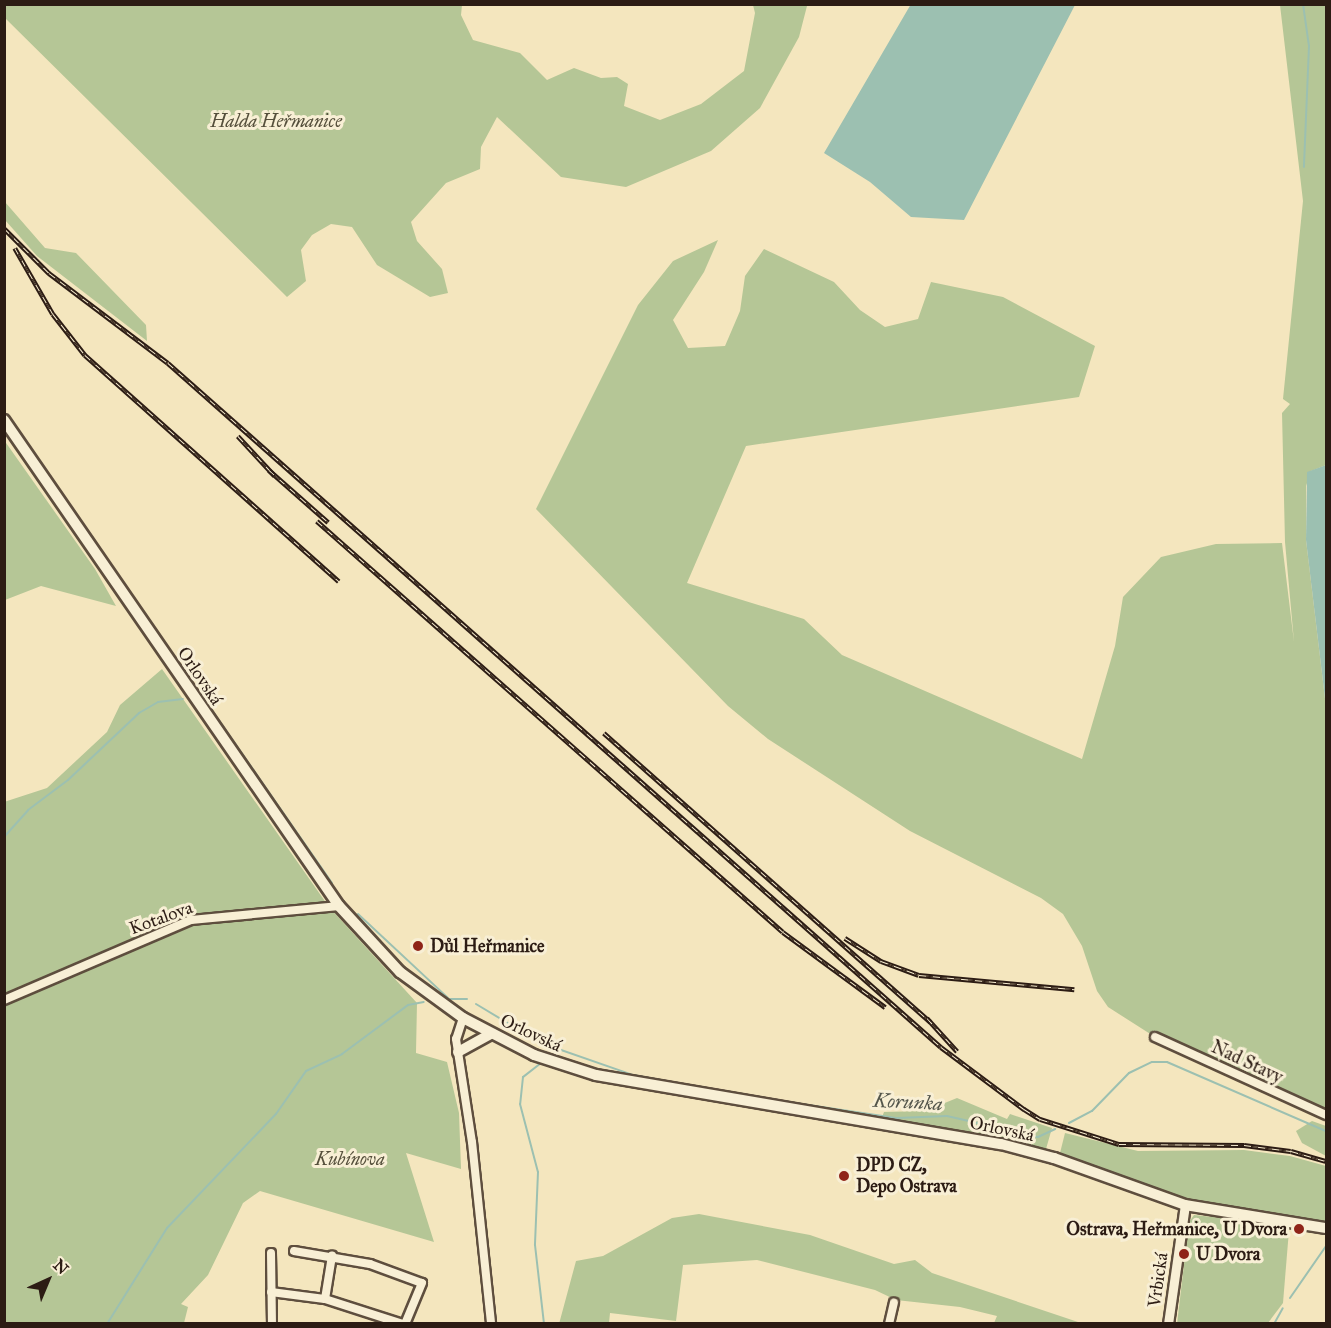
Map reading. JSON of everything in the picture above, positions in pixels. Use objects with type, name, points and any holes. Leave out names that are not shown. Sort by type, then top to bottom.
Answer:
[{"type":"main road","name":"Orlovská","points":[[4,420],[339,906],[400,972],[463,1018],[534,1055],[596,1075],[1001,1144],[1063,1161],[1185,1205],[1326,1228]]},
{"type":"main road","points":[[458,1052],[491,1034]]},
{"type":"street","name":"Kotalova","points":[[4,1000],[191,920],[339,906]]},
{"type":"street","points":[[463,1018],[456,1032],[472,1142],[491,1323]]},
{"type":"street","name":"Nad Stavy","points":[[1155,1037],[1326,1115]]},
{"type":"street","name":"Vrbická","points":[[1168,1323],[1185,1205]]},
{"type":"street","points":[[271,1292],[325,1299],[404,1323],[422,1283],[370,1264],[294,1251]]},
{"type":"street","points":[[271,1253],[272,1323]]},
{"type":"street","points":[[325,1299],[332,1256]]},
{"type":"street","points":[[889,1323],[894,1303]]},
{"type":"green space","name":"Halda Heřmanice","points":[[4,5],[462,5],[461,15],[473,40],[520,53],[547,80],[574,68],[601,78],[617,77],[628,84],[624,106],[660,120],[701,104],[744,71],[755,13],[753,5],[807,6],[799,37],[760,108],[711,151],[626,187],[561,177],[497,117],[481,147],[480,169],[446,183],[411,222],[417,241],[442,269],[448,293],[430,297],[377,265],[352,227],[331,224],[312,235],[301,250],[306,281],[287,297],[5,18]]},
{"type":"green space","points":[[1280,5],[1326,5],[1326,465],[1311,471],[1306,486],[1306,540],[1326,707],[1326,1115],[1155,1037],[1108,1007],[1097,991],[1082,946],[1063,914],[1041,898],[910,831],[768,739],[728,706],[536,509],[638,305],[673,261],[718,240],[704,272],[673,320],[688,348],[725,346],[740,311],[745,276],[764,249],[834,282],[860,310],[885,327],[918,319],[931,282],[1003,297],[1095,346],[1079,397],[746,446],[687,583],[804,619],[842,655],[1082,759],[1115,646],[1123,597],[1161,557],[1216,544],[1282,543],[1294,642],[1285,542],[1282,413],[1290,404],[1283,399],[1303,201]]},
{"type":"green space","points":[[5,202],[45,248],[76,253],[146,325],[147,341],[37,256],[5,220]]},
{"type":"green space","points":[[4,440],[95,569],[116,606],[41,586],[5,600]]},
{"type":"green space","name":"Kubínova","points":[[162,669],[329,907],[417,1003],[416,1053],[447,1062],[459,1113],[461,1169],[406,1153],[434,1242],[260,1191],[243,1203],[208,1275],[181,1304],[188,1307],[184,1323],[5,1323],[4,802],[47,788],[107,732],[120,705]]},
{"type":"green space","points":[[957,1098],[1007,1119],[1010,1114],[1052,1128],[1046,1149],[881,1120],[884,1112],[925,1111]]},
{"type":"green space","points":[[1312,1121],[1326,1126],[1326,1156],[1302,1143],[1296,1131]]},
{"type":"green space","points":[[1065,1133],[1138,1151],[1244,1150],[1290,1156],[1326,1166],[1326,1223],[1186,1202],[1064,1157],[1060,1153]]},
{"type":"green space","points":[[699,1214],[810,1235],[894,1264],[915,1260],[932,1273],[1081,1323],[994,1323],[997,1316],[960,1307],[896,1300],[875,1290],[757,1260],[683,1265],[676,1321],[610,1313],[609,1323],[559,1324],[576,1261],[603,1256],[672,1218]]},
{"type":"green space","points":[[1194,1215],[1278,1224],[1289,1230],[1283,1303],[1268,1323],[1177,1324],[1189,1222]]},
{"type":"shaded area","points":[[911,4],[1075,5],[964,220],[911,217],[870,182],[824,153]]},
{"type":"shaded area","points":[[1326,465],[1326,707],[1306,540],[1307,472]]},
{"type":"waterway","points":[[1303,4],[1309,46],[1304,167]]},
{"type":"waterway","points":[[4,837],[28,810],[68,780],[139,713],[158,702],[183,699]]},
{"type":"waterway","points":[[204,699],[332,883]]},
{"type":"waterway","points":[[358,914],[448,998]]},
{"type":"waterway","points":[[447,999],[467,999]]},
{"type":"waterway","points":[[107,1324],[167,1228],[276,1114],[306,1071],[342,1054],[408,1005],[424,1002]]},
{"type":"waterway","name":"Korunka","points":[[476,1004],[541,1043],[633,1075],[720,1091]]},
{"type":"waterway","name":"Korunka","points":[[1069,1123],[1092,1111],[1129,1073],[1152,1062],[1167,1062],[1326,1131]]},
{"type":"waterway","name":"Korunka","points":[[541,1063],[523,1077],[520,1104],[538,1172],[535,1245],[544,1324]]},
{"type":"waterway","name":"Korunka","points":[[726,1092],[745,1095]]},
{"type":"waterway","name":"Korunka","points":[[756,1097],[897,1118],[947,1116],[1038,1137],[1055,1129]]},
{"type":"waterway","points":[[1290,1298],[1326,1246]]},
{"type":"waterway","points":[[1274,1324],[1283,1308]]},
{"type":"railway","points":[[4,228],[49,273],[168,363],[941,1047],[1024,1109],[1040,1119],[1119,1144],[1244,1145],[1291,1151],[1326,1161]]},
{"type":"railway","points":[[15,248],[53,314],[85,355],[339,581]]},
{"type":"railway","points":[[238,436],[275,476]]},
{"type":"railway","points":[[269,470],[328,522]]},
{"type":"railway","points":[[317,521],[783,932],[885,1007]]},
{"type":"railway","points":[[604,733],[931,1022]]},
{"type":"railway","points":[[845,938],[881,961],[919,975],[1074,989]]},
{"type":"railway","points":[[927,1018],[957,1051]]},
{"type":"place","name":"Důl Heřmanice","points":[[418,946]]},
{"type":"place","name":"DPD CZ, Depo Ostrava","points":[[844,1176]]},
{"type":"place","name":"Ostrava, Heřmanice, U Dvora","points":[[1299,1229]]},
{"type":"place","name":"U Dvora","points":[[1184,1254]]}]
